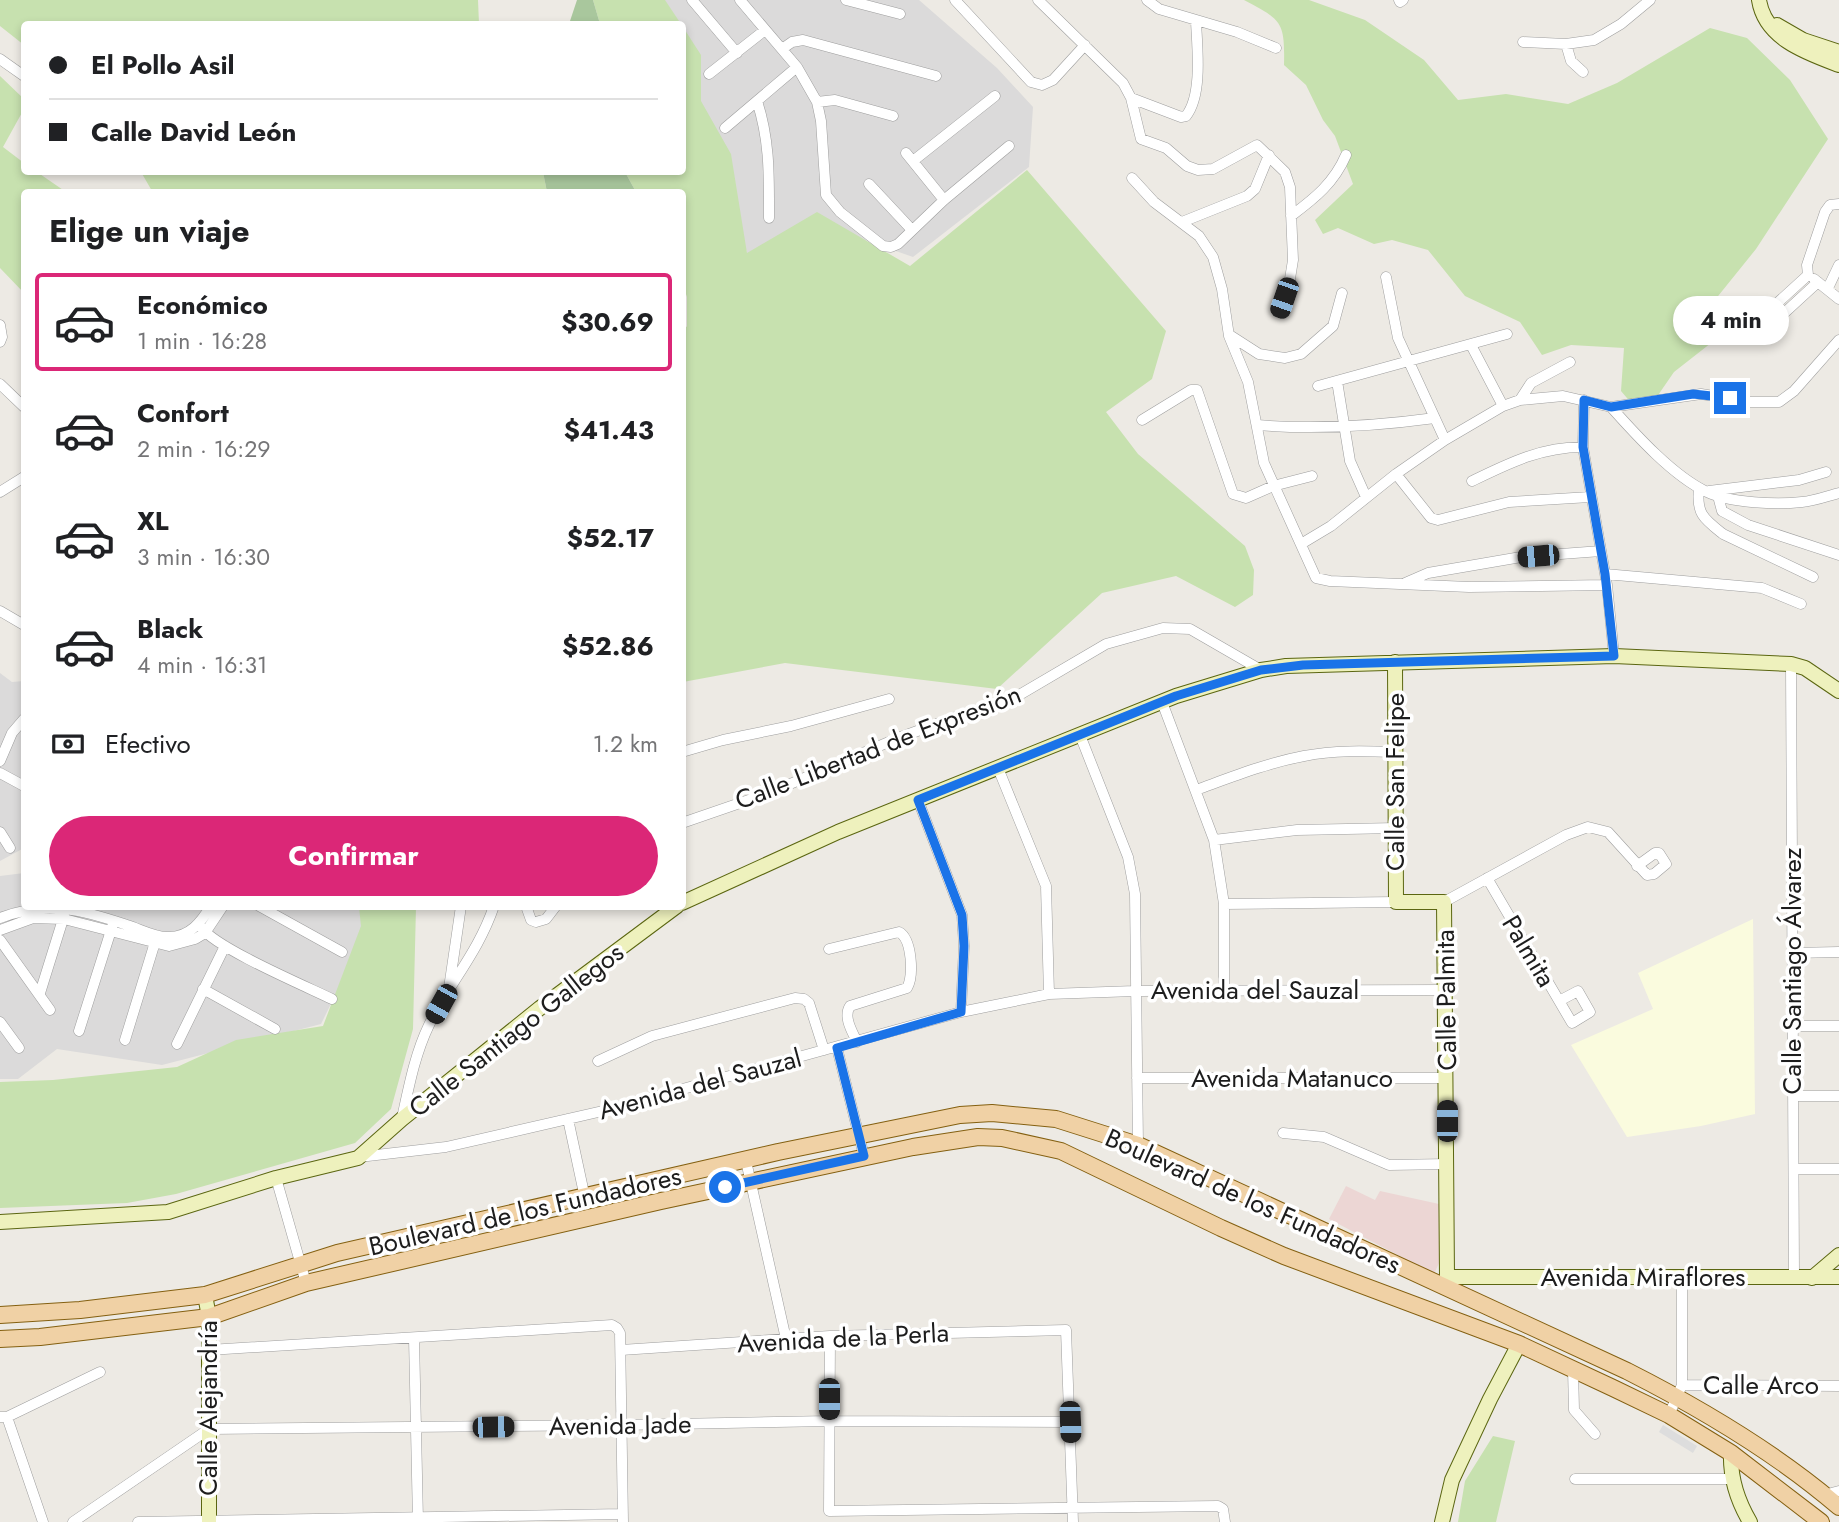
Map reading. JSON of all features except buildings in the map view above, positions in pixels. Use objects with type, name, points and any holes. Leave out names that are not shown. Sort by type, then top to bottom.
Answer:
[{"type":"main road","name":"Boulevard de los Fundadores","points":[[0,1315],[80,1310],[205,1295],[337,1253],[858,1135],[960,1115],[992,1113],[1056,1119],[1086,1126],[1138,1145],[1446,1282],[1545,1333],[1680,1391],[1756,1446],[1832,1493],[1839,1507]]},
{"type":"main road","name":"Boulevard de los Fundadores","points":[[0,1339],[40,1337],[209,1317],[306,1283],[864,1156],[930,1143],[1002,1138],[1031,1142],[1061,1151],[1284,1256],[1519,1344],[1573,1369],[1669,1415],[1731,1453],[1821,1522]]},
{"type":"main road","points":[[1519,1344],[1534,1334],[1545,1333]]},
{"type":"street","points":[[692,0],[737,52]]},
{"type":"street","points":[[740,0],[797,67],[817,102],[826,195],[840,212],[883,246],[898,244],[944,200],[1009,146]]},
{"type":"street","points":[[846,0],[900,15]]},
{"type":"street","points":[[955,0],[1031,82],[1041,85],[1053,80],[1085,45]]},
{"type":"street","points":[[1038,0],[1123,83],[1131,98],[1141,139],[1166,148],[1187,166],[1198,170],[1213,169],[1256,145],[1285,172],[1290,187],[1293,260],[1289,285],[1280,312]]},
{"type":"street","points":[[1147,0],[1159,9],[1237,32],[1276,48]]},
{"type":"street","points":[[1522,42],[1566,44],[1594,40],[1650,0]]},
{"type":"street","points":[[1759,0],[1775,32],[1785,41],[1839,65]]},
{"type":"street","points":[[1768,19],[1803,40],[1839,52]]},
{"type":"street","points":[[1131,98],[1181,117],[1191,111],[1196,86],[1196,20]]},
{"type":"street","points":[[709,74],[765,30]]},
{"type":"street","points":[[782,49],[792,42],[803,40],[936,76]]},
{"type":"street","points":[[1566,44],[1570,61],[1583,72]]},
{"type":"street","points":[[0,59],[21,74]]},
{"type":"street","points":[[725,128],[797,67]]},
{"type":"street","points":[[913,161],[995,96]]},
{"type":"street","points":[[817,102],[835,100],[893,116]]},
{"type":"street","points":[[757,101],[766,130],[769,218]]},
{"type":"street","points":[[906,153],[944,200]]},
{"type":"street","points":[[1182,222],[1247,196],[1255,189],[1269,155]]},
{"type":"street","points":[[1291,216],[1334,179],[1346,155]]},
{"type":"street","points":[[1132,178],[1154,202],[1199,236],[1213,257],[1222,289],[1229,335],[1248,382],[1259,443],[1273,486],[1316,578],[1324,581],[1469,587],[1606,580],[1762,588],[1801,604]]},
{"type":"street","points":[[869,184],[912,230]]},
{"type":"street","points":[[1839,204],[1829,205],[1825,212],[1807,265],[1808,275],[1839,299]]},
{"type":"street","points":[[1828,288],[1839,265]]},
{"type":"street","points":[[1808,275],[1762,317],[1758,323],[1759,327],[1769,327],[1818,282]]},
{"type":"street","points":[[1386,277],[1398,338],[1445,440]]},
{"type":"street","points":[[1229,335],[1259,354],[1286,358],[1301,355],[1333,326],[1342,293]]},
{"type":"street","points":[[0,325],[0,342]]},
{"type":"street","points":[[1318,386],[1507,334]]},
{"type":"street","points":[[1301,544],[1331,526],[1396,474],[1445,440],[1520,400],[1563,396],[1611,407],[1701,394],[1751,402],[1779,402],[1794,391],[1839,340]]},
{"type":"street","points":[[1471,345],[1503,407]]},
{"type":"street","points":[[1520,400],[1531,383],[1570,362]]},
{"type":"street","points":[[1337,381],[1350,461],[1366,497]]},
{"type":"street","points":[[0,384],[21,404]]},
{"type":"street","points":[[1142,420],[1192,390],[1197,390],[1233,494],[1246,498],[1273,486],[1312,476]]},
{"type":"street","points":[[1584,400],[1583,447],[1606,580],[1614,656]]},
{"type":"street","points":[[1611,407],[1669,465],[1702,489],[1718,496],[1733,501],[1802,502],[1839,493]]},
{"type":"street","points":[[1257,425],[1295,428],[1344,427],[1435,418]]},
{"type":"street","points":[[1472,481],[1541,451],[1583,447]]},
{"type":"street","points":[[1702,489],[1799,480],[1826,472]]},
{"type":"street","points":[[1396,474],[1431,518],[1438,520],[1509,502],[1590,497]]},
{"type":"street","points":[[0,492],[21,479]]},
{"type":"street","points":[[1702,489],[1697,503],[1703,518],[1723,534],[1813,577]]},
{"type":"street","points":[[1718,496],[1722,511],[1738,521],[1839,555]]},
{"type":"street","points":[[1405,583],[1427,573],[1521,557],[1601,551]]},
{"type":"street","points":[[0,611],[21,623]]},
{"type":"street","name":"Calle Libertad de Expresión","points":[[686,822],[769,793],[898,738],[1009,701],[1106,644],[1163,628],[1190,629],[1261,670]]},
{"type":"street","points":[[686,901],[838,832],[1162,702],[1261,670],[1286,666],[1614,656],[1791,664],[1805,668],[1839,691]]},
{"type":"street","name":"Calle San Felipe","points":[[1395,662],[1396,902]]},
{"type":"street","name":"Calle Santiago Álvarez","points":[[1791,664],[1794,1278]]},
{"type":"street","points":[[686,751],[889,699]]},
{"type":"street","points":[[1162,702],[1214,840],[1224,904],[1224,991]]},
{"type":"street","points":[[0,761],[12,733],[21,725]]},
{"type":"street","points":[[1080,735],[1128,857],[1135,894],[1138,1145]]},
{"type":"street","points":[[1196,790],[1273,762],[1307,755],[1395,751]]},
{"type":"street","points":[[998,768],[1046,886],[1049,994]]},
{"type":"street","points":[[0,773],[21,784]]},
{"type":"street","points":[[918,800],[962,915],[964,946],[961,1012]]},
{"type":"street","name":"Calle Palmita","points":[[1446,1282],[1444,902],[1566,835],[1588,827],[1608,832],[1638,868]]},
{"type":"street","points":[[1214,840],[1297,830],[1396,828]]},
{"type":"street","points":[[0,832],[10,848]]},
{"type":"street","name":"Palmita","points":[[1487,878],[1559,1001],[1572,1023],[1590,1012],[1578,991],[1559,1001]]},
{"type":"street","points":[[1224,904],[1444,902]]},
{"type":"street","points":[[0,918],[24,910]]},
{"type":"street","points":[[42,910],[112,925],[169,946],[195,939],[219,910]]},
{"type":"street","points":[[202,929],[209,910]]},
{"type":"street","points":[[266,910],[342,952]]},
{"type":"street","points":[[448,992],[460,910]]},
{"type":"street","points":[[402,1119],[421,1044],[448,992],[480,943],[492,910]]},
{"type":"street","points":[[527,910],[531,920],[536,922],[546,919],[553,910]]},
{"type":"street","name":"Calle Santiago Gallegos","points":[[358,1157],[540,1008],[672,910]]},
{"type":"street","points":[[0,930],[33,918],[65,914]]},
{"type":"street","points":[[40,993],[65,914]]},
{"type":"street","points":[[79,1031],[112,925]]},
{"type":"street","points":[[202,929],[225,946],[332,999]]},
{"type":"street","points":[[830,949],[900,932],[909,941],[911,982],[908,988],[850,1006],[848,1009],[846,1014],[858,1042]]},
{"type":"street","points":[[125,1040],[156,939]]},
{"type":"street","points":[[0,940],[50,1010]]},
{"type":"street","points":[[177,1044],[225,946]]},
{"type":"street","points":[[1793,953],[1839,952]]},
{"type":"street","points":[[203,989],[275,1028]]},
{"type":"street","name":"Avenida del Sauzal","points":[[0,1222],[168,1212],[276,1178],[358,1157],[446,1147],[568,1119],[837,1048],[961,1012],[1049,994],[1135,991],[1446,990]]},
{"type":"street","points":[[598,1061],[652,1035],[795,998],[809,1003],[824,1050]]},
{"type":"street","points":[[0,1022],[19,1048]]},
{"type":"street","points":[[1794,1026],[1839,1026]]},
{"type":"street","points":[[837,1048],[864,1156]]},
{"type":"street","name":"Avenida Matanuco","points":[[1137,1079],[1447,1078]]},
{"type":"street","points":[[1794,1096],[1839,1096]]},
{"type":"street","points":[[568,1119],[586,1198]]},
{"type":"street","points":[[1283,1133],[1324,1137],[1389,1165],[1447,1164]]},
{"type":"street","points":[[746,1161],[786,1339]]},
{"type":"street","points":[[1794,1169],[1839,1169]]},
{"type":"street","points":[[276,1178],[306,1283]]},
{"type":"street","points":[[1812,1278],[1839,1255]]},
{"type":"street","points":[[1669,1415],[1680,1391],[1682,1277]]},
{"type":"street","name":"Avenida Miraflores","points":[[1446,1282],[1682,1277],[1839,1278]]},
{"type":"street","name":"Calle Alejandría","points":[[205,1295],[209,1317],[208,1522]]},
{"type":"street","points":[[138,1522],[623,1518],[620,1332],[612,1325],[209,1350]]},
{"type":"street","name":"Avenida de la Perla","points":[[621,1350],[830,1336],[1066,1330],[1070,1422]]},
{"type":"street","points":[[830,1336],[829,1511],[883,1517],[1073,1508],[1218,1506],[1223,1508],[1225,1522]]},
{"type":"street","points":[[414,1338],[418,1520]]},
{"type":"street","points":[[1442,1522],[1452,1480],[1519,1344]]},
{"type":"street","points":[[1573,1369],[1574,1410],[1595,1434]]},
{"type":"street","points":[[43,1522],[3,1417],[100,1372]]},
{"type":"street","name":"Calle Arco","points":[[1680,1391],[1839,1386]]},
{"type":"street","name":"Avenida Jade","points":[[209,1429],[829,1421],[1070,1422]]},
{"type":"street","points":[[1070,1422],[1073,1522]]},
{"type":"street","points":[[73,1522],[209,1429]]},
{"type":"street","points":[[1731,1453],[1732,1479],[1750,1522]]},
{"type":"street","points":[[1575,1479],[1732,1479]]},
{"type":"shaded area","points":[[638,0],[919,0],[997,68],[1033,107],[1029,167],[913,257],[816,223],[749,258],[686,85],[686,21],[650,21]]},
{"type":"shaded area","points":[[0,673],[12,682],[21,681],[21,850],[0,861]]},
{"type":"shaded area","points":[[21,873],[21,910],[362,910],[366,933],[321,1024],[162,1065],[57,1049],[18,1079],[0,1079],[0,876]]},
{"type":"shaded area","points":[[1753,919],[1755,1114],[1701,1126],[1627,1137],[1571,1045],[1653,1009],[1638,973]]},
{"type":"shaded area","points":[[1346,1186],[1375,1200],[1380,1191],[1439,1204],[1439,1263],[1434,1274],[1329,1219]]},
{"type":"shaded area","points":[[1663,1425],[1697,1446],[1693,1453],[1659,1432]]},
{"type":"green space","points":[[0,0],[478,0],[479,21],[21,21],[21,43],[0,26]]},
{"type":"green space","points":[[577,0],[593,0],[599,21],[570,21]]},
{"type":"green space","points":[[593,0],[665,0],[679,21],[599,21]]},
{"type":"green space","points":[[1244,0],[1309,0],[1365,20],[1424,60],[1458,100],[1506,94],[1568,104],[1617,83],[1710,28],[1747,38],[1790,80],[1828,139],[1756,249],[1706,311],[1711,343],[1674,372],[1654,401],[1632,404],[1621,391],[1624,348],[1571,345],[1542,355],[1520,322],[1465,296],[1428,250],[1392,240],[1374,244],[1338,228],[1323,234],[1315,220],[1353,184],[1335,136],[1323,120],[1306,85],[1284,65],[1284,40],[1279,24],[1274,18]]},
{"type":"green space","points":[[686,32],[701,55],[701,101],[731,154],[747,253],[817,212],[910,266],[1027,170],[1166,331],[1152,379],[1106,412],[1138,454],[1245,546],[1254,570],[1253,595],[1235,607],[1176,576],[1102,593],[997,689],[785,663],[686,681],[686,189],[634,189],[627,175],[686,175]]},
{"type":"green space","points":[[0,76],[21,96],[21,114],[3,147],[21,161],[21,175],[41,175],[62,189],[21,189],[21,290],[0,268]]},
{"type":"green space","points":[[143,175],[544,175],[546,189],[151,189]]},
{"type":"green space","points":[[544,175],[627,175],[634,189],[546,189]]},
{"type":"green space","points":[[359,910],[416,910],[413,1029],[391,1109],[355,1143],[176,1194],[127,1203],[0,1208],[0,1082],[53,1080],[177,1067],[236,1040],[323,1026],[361,926]]},
{"type":"green space","points":[[1493,1436],[1515,1441],[1496,1522],[1458,1522],[1465,1481]]},
{"type":"route","points":[[725,1187],[864,1156],[837,1048],[961,1012],[964,946],[962,915],[918,800],[1176,696],[1261,670],[1303,665],[1614,656],[1605,574],[1583,447],[1584,400],[1611,407],[1693,394],[1730,398]]}]
